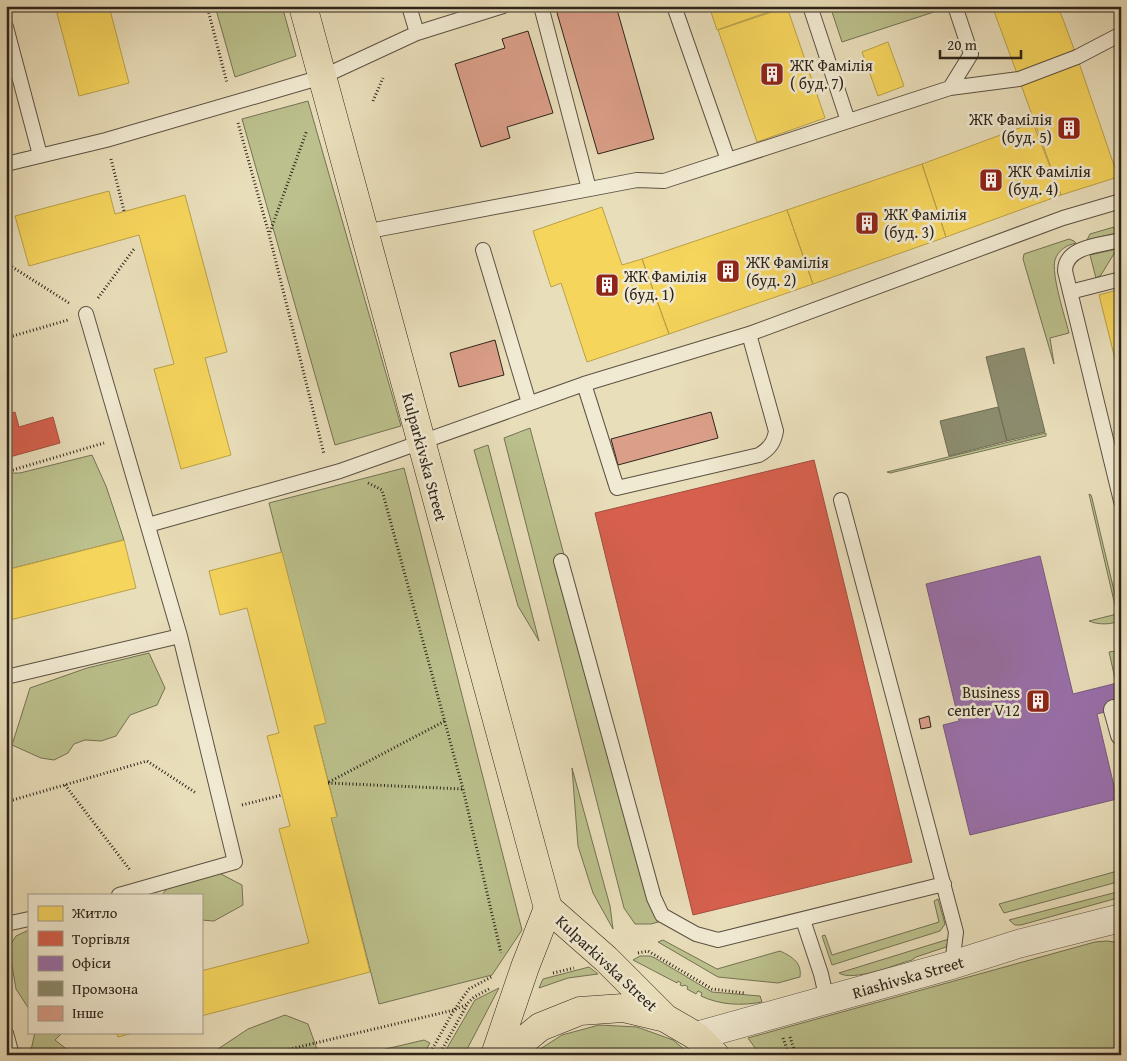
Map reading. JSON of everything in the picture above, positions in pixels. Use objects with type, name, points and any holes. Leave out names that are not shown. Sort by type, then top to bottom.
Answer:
[{"type":"main road","name":"Kulparkivska Street","points":[[302,6],[548,908],[606,960],[665,1018]]},
{"type":"main road","name":"Kulparkivska Street","points":[[495,1055],[507,973],[548,908]]},
{"type":"main road","points":[[506,1055],[540,1027],[580,1011],[623,1008],[665,1018],[696,1036],[715,1055]]},
{"type":"street","points":[[1114,710],[1121,736]]},
{"type":"street","name":"Riashivska Street","points":[[696,1036],[952,965],[1018,944],[1121,918]]},
{"type":"lane","points":[[409,6],[417,33]]},
{"type":"lane","points":[[6,164],[106,140],[322,77],[417,33],[503,6]]},
{"type":"lane","points":[[540,6],[590,189]]},
{"type":"lane","points":[[674,6],[728,160]]},
{"type":"lane","points":[[810,6],[848,121]]},
{"type":"lane","points":[[950,88],[971,54],[955,6]]},
{"type":"lane","points":[[6,27],[40,155]]},
{"type":"lane","points":[[364,232],[637,180],[664,181],[950,88],[1019,79],[1077,57],[1121,34]]},
{"type":"lane","points":[[148,524],[340,471],[584,384],[750,334],[1063,218],[1121,201]]},
{"type":"lane","points":[[1121,240],[1071,254],[1065,265],[1121,502]]},
{"type":"lane","points":[[483,250],[529,403]]},
{"type":"lane","points":[[1070,292],[1121,280]]},
{"type":"lane","points":[[86,314],[180,636],[235,862],[123,894]]},
{"type":"lane","points":[[584,384],[617,488],[759,456],[771,446],[775,439],[776,431],[750,334]]},
{"type":"lane","points":[[841,500],[956,932],[952,965]]},
{"type":"lane","points":[[561,561],[654,898],[662,915],[696,934],[718,940],[944,884]]},
{"type":"lane","points":[[6,677],[180,636]]},
{"type":"lane","points":[[6,924],[28,918]]},
{"type":"lane","points":[[803,920],[821,974],[827,1000]]},
{"type":"lane","points":[[6,1033],[12,1055]]},
{"type":"path","points":[[207,6],[233,103]]},
{"type":"path","points":[[373,101],[383,78]]},
{"type":"path","points":[[238,123],[269,234],[325,456],[340,471],[382,490],[463,789],[507,973]]},
{"type":"path","points":[[269,234],[307,129]]},
{"type":"path","points":[[106,140],[124,211]]},
{"type":"path","points":[[6,338],[86,314],[134,249]]},
{"type":"path","points":[[6,263],[86,314]]},
{"type":"path","points":[[6,472],[122,437]]},
{"type":"path","points":[[445,721],[328,782],[463,789]]},
{"type":"path","points":[[6,802],[147,761],[223,810],[282,795]]},
{"type":"path","points":[[65,785],[144,888]]},
{"type":"path","points":[[635,953],[648,951],[712,989],[753,994]]},
{"type":"path","points":[[429,1055],[454,1010],[469,989],[507,973],[606,960]]},
{"type":"path","points":[[439,1055],[468,1004],[474,997],[492,988]]},
{"type":"path","points":[[265,1055],[454,1010],[468,1004]]},
{"type":"path","points":[[787,1030],[796,1055]]},
{"type":"path","points":[[781,1032],[789,1055]]},
{"type":"green space","points":[[215,6],[282,6],[296,56],[235,77]]},
{"type":"green space","points":[[830,6],[939,6],[940,10],[842,42]]},
{"type":"green space","points":[[308,101],[401,426],[335,445],[242,119]]},
{"type":"green space","points":[[1114,227],[1115,230],[1121,228],[1121,232],[1087,240],[1090,234]]},
{"type":"green space","points":[[1069,239],[1076,243],[1063,248],[1058,253],[1054,266],[1069,333],[1050,338],[1054,364],[1023,259],[1024,254]]},
{"type":"green space","points":[[1121,248],[1121,256],[1115,252],[1101,275],[1096,278],[1090,255]]},
{"type":"green space","points":[[530,428],[662,921],[651,924],[635,924],[624,908],[504,438]]},
{"type":"green space","points":[[1046,433],[1046,436],[890,473],[887,472]]},
{"type":"green space","points":[[488,445],[539,641],[518,606],[474,450]]},
{"type":"green space","points":[[92,455],[106,486],[124,540],[6,570],[6,473],[20,473]]},
{"type":"green space","points":[[404,468],[522,930],[492,975],[379,1004],[331,818],[337,816],[314,726],[325,723],[269,503]]},
{"type":"green space","points":[[1089,494],[1092,498],[1121,620],[1109,624],[1089,621],[1117,614]]},
{"type":"green space","points":[[1116,651],[1121,653],[1121,682],[1116,683],[1109,652]]},
{"type":"green space","points":[[149,653],[165,688],[157,705],[130,715],[116,736],[101,741],[85,740],[74,744],[68,753],[54,760],[41,758],[12,745],[30,688],[87,668]]},
{"type":"green space","points":[[572,768],[610,906],[613,929],[593,893],[578,846]]},
{"type":"green space","points":[[1121,870],[1121,881],[1004,913],[999,904]]},
{"type":"green space","points":[[219,873],[242,885],[243,905],[214,921],[202,920],[202,894],[163,894],[169,886]]},
{"type":"green space","points":[[1121,891],[1121,897],[1021,925],[1015,925],[1009,920]]},
{"type":"green space","points":[[938,899],[945,924],[940,931],[832,965],[822,936],[825,935],[832,955],[939,922],[934,901]]},
{"type":"green space","points":[[28,930],[28,1007],[16,989],[9,947],[16,936]]},
{"type":"green space","points":[[949,939],[946,947],[885,969],[854,975],[839,973]]},
{"type":"green space","points":[[663,940],[717,969],[780,951],[796,961],[800,968],[800,977],[778,983],[718,977],[658,942]]},
{"type":"green space","points":[[1095,942],[1121,943],[1121,1055],[760,1055],[748,1038]]},
{"type":"green space","points":[[640,956],[655,958],[712,992],[760,996],[762,1002],[731,1004],[708,999],[701,996],[702,993],[698,991],[696,994],[687,989],[688,987],[685,985],[680,985],[681,983],[678,981],[677,983],[633,960]]},
{"type":"green space","points":[[589,967],[598,974],[568,978],[539,988],[543,979]]},
{"type":"green space","points":[[499,988],[464,1055],[443,1055],[475,1000]]},
{"type":"green space","points":[[285,1015],[308,1024],[319,1055],[209,1055],[248,1029]]},
{"type":"green space","points":[[599,1025],[637,1027],[673,1040],[691,1055],[531,1055],[562,1035]]},
{"type":"green space","points":[[35,1034],[61,1034],[55,1040],[74,1055],[30,1055]]},
{"type":"green space","points":[[424,1040],[430,1043],[423,1055],[360,1055]]},
{"type":"building: Житло","points":[[55,6],[109,6],[129,83],[79,96]]},
{"type":"building: Житло","points":[[709,6],[785,6],[717,30]]},
{"type":"building: Житло","points":[[992,6],[1058,6],[1077,57],[1019,79]]},
{"type":"building: Житло","name":"ЖК Фамілія ( буд. 7)","points":[[787,7],[825,118],[757,142],[718,30]]},
{"type":"building: Житло","points":[[888,42],[904,86],[878,96],[862,52]]},
{"type":"building: Житло","name":"ЖК Фамілія (буд. 5)","points":[[1077,57],[1118,177],[1061,195],[1019,79]]},
{"type":"building: Житло","name":"ЖК Фамілія (буд. 4)","points":[[1033,123],[1061,195],[946,237],[922,164]]},
{"type":"building: Житло","name":"ЖК Фамілія (буд. 3)","points":[[922,164],[946,237],[813,284],[787,210]]},
{"type":"building: Житло","points":[[109,191],[115,214],[185,195],[227,352],[205,358],[231,455],[181,469],[154,369],[174,364],[139,235],[29,266],[15,216]]},
{"type":"building: Житло","name":"ЖК Фамілія (буд. 1)","points":[[602,207],[622,265],[642,259],[669,334],[587,362],[561,283],[551,287],[533,231]]},
{"type":"building: Житло","name":"ЖК Фамілія (буд. 2)","points":[[787,210],[813,284],[669,334],[642,259]]},
{"type":"building: Житло","points":[[1121,289],[1121,383],[1099,295]]},
{"type":"building: Житло","points":[[124,540],[136,588],[6,621],[6,570]]},
{"type":"building: Житло","points":[[282,552],[326,723],[314,726],[337,817],[331,818],[370,972],[202,1016],[202,971],[309,943],[279,829],[290,826],[267,736],[279,733],[247,608],[220,615],[209,571]]},
{"type":"building: Житло","points":[[117,1034],[129,1034],[118,1037]]},
{"type":"building: Торгівля","points":[[15,412],[19,427],[53,417],[60,443],[6,458],[6,415]]},
{"type":"building: Торгівля","points":[[814,460],[912,862],[693,915],[595,513]]},
{"type":"building: Офіси","name":"Business center V12","points":[[1040,556],[1073,694],[1121,682],[1121,708],[1097,714],[1117,799],[970,835],[943,725],[959,721],[926,584]]},
{"type":"building: Промзона","points":[[1024,348],[1045,432],[1007,441],[986,357]]},
{"type":"building: Промзона","points":[[998,407],[1007,441],[949,456],[940,421]]},
{"type":"building: Інше","points":[[555,6],[616,6],[654,139],[598,154]]},
{"type":"building: Інше","points":[[528,31],[553,113],[507,127],[510,138],[481,147],[455,64],[505,48],[502,39]]},
{"type":"building: Інше","points":[[495,340],[504,375],[459,387],[450,353]]},
{"type":"building: Інше","points":[[711,412],[718,438],[618,465],[611,439]]},
{"type":"building: Інше","points":[[929,716],[931,727],[921,729],[919,719]]},
{"type":"place","name":"ЖК Фамілія ( буд. 7)","points":[[772,74]]},
{"type":"place","name":"ЖК Фамілія (буд. 5)","points":[[1069,128]]},
{"type":"place","name":"ЖК Фамілія (буд. 4)","points":[[991,180]]},
{"type":"place","name":"ЖК Фамілія (буд. 3)","points":[[867,223]]},
{"type":"place","name":"ЖК Фамілія (буд. 2)","points":[[728,271]]},
{"type":"place","name":"ЖК Фамілія (буд. 1)","points":[[607,285]]},
{"type":"place","name":"Business center V12","points":[[1038,701]]}]
